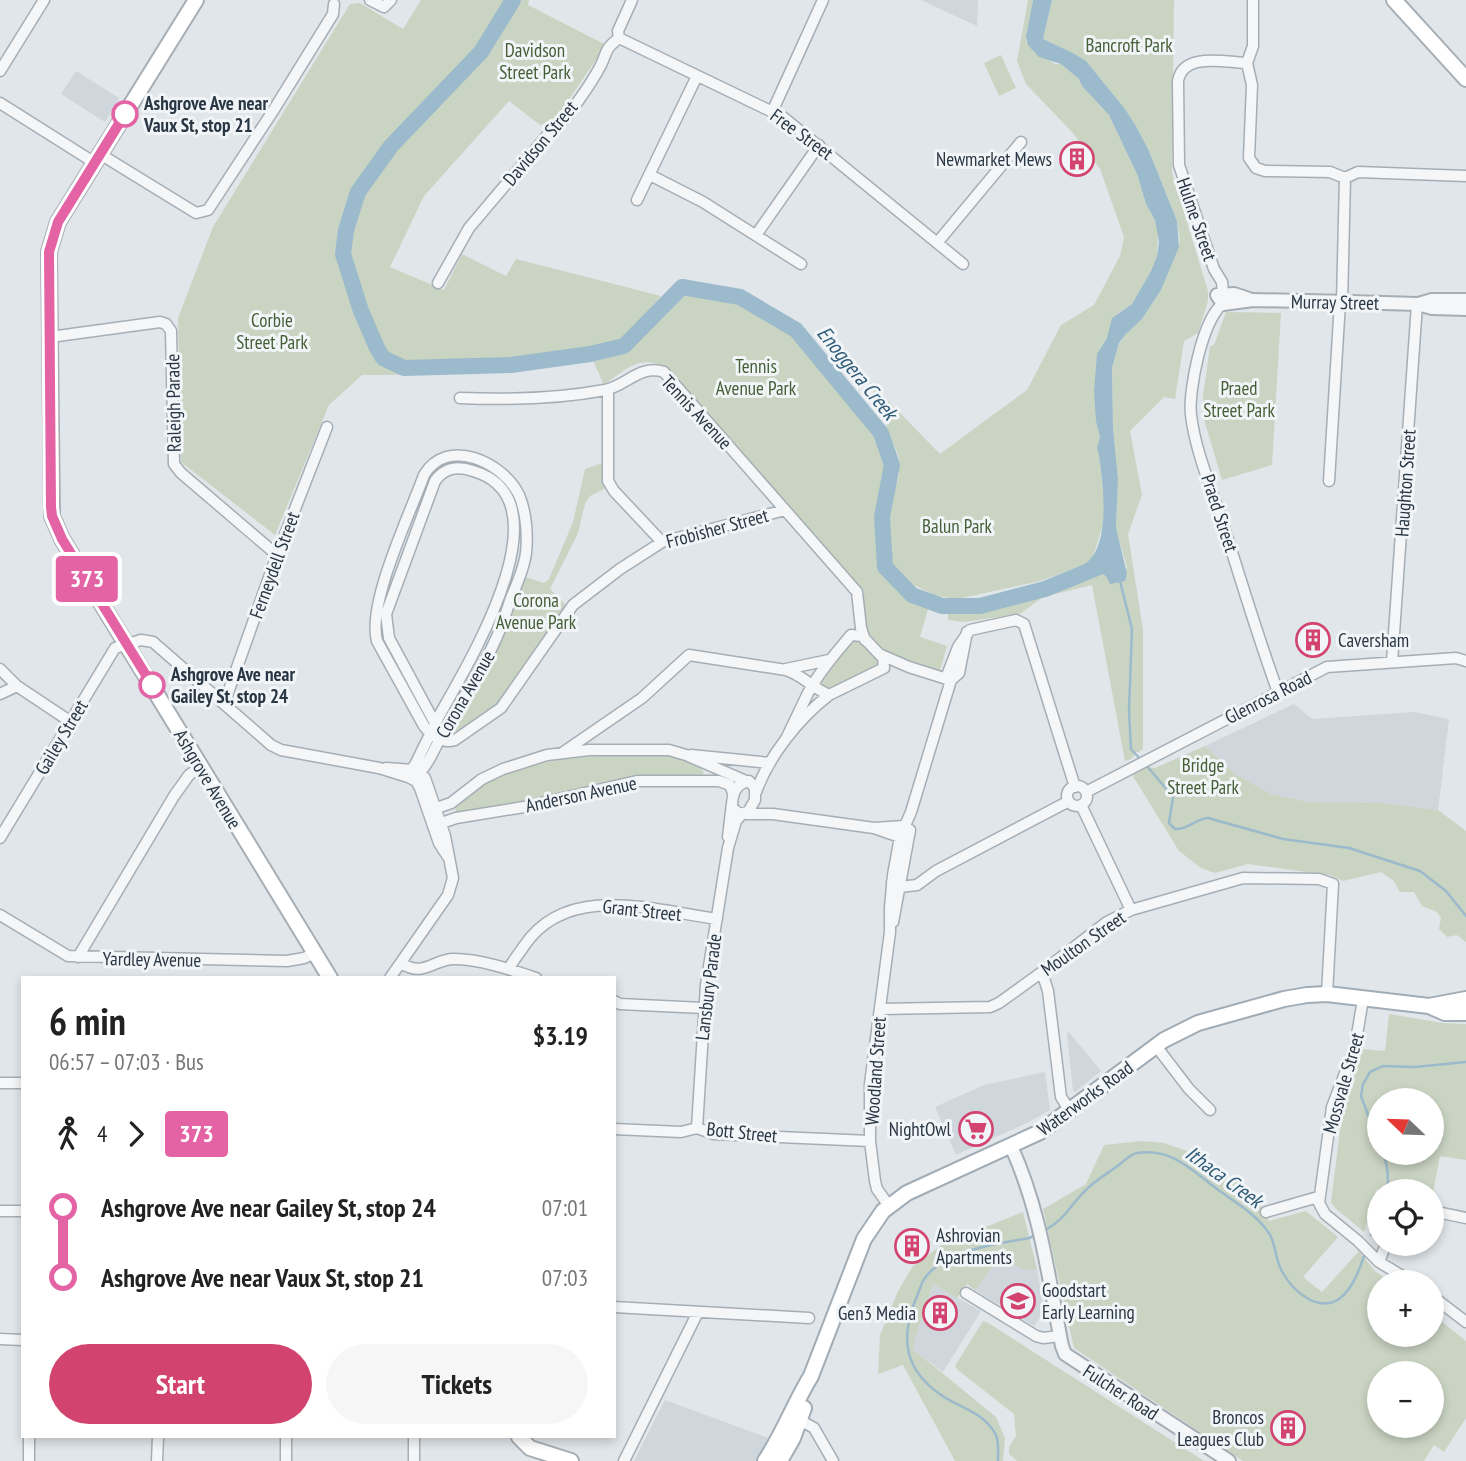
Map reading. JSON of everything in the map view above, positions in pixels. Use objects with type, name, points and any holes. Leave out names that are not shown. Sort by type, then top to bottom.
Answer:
[{"type":"main road","name":"Ashgrove Avenue","points":[[196,0],[52,236],[49,252],[52,516],[62,539],[329,976]]},
{"type":"main road","points":[[1394,0],[1466,79]]},
{"type":"main road","name":"Waterworks Road","points":[[780,1461],[861,1246],[875,1222],[889,1206],[912,1190],[1040,1132],[1156,1046],[1198,1023],[1295,996],[1327,994],[1429,1006],[1466,999]]},
{"type":"main road","name":"Waterworks Road","points":[[1429,1006],[1445,1013],[1466,1013]]},
{"type":"main road","name":"Waterworks Road","points":[[765,1461],[795,1418]]},
{"type":"main road","points":[[520,1438],[530,1448],[545,1456],[571,1461]]},
{"type":"street","points":[[0,71],[44,0]]},
{"type":"street","points":[[370,0],[384,7],[391,0]]},
{"type":"street","name":"Davidson Street","points":[[438,283],[468,228],[565,118],[600,67],[607,47],[619,38],[618,31],[632,0]]},
{"type":"street","points":[[773,110],[823,0]]},
{"type":"street","points":[[1253,0],[1253,46],[1247,63],[1252,85],[1250,158],[1255,168],[1265,171],[1330,172],[1345,178],[1359,172],[1466,176]]},
{"type":"street","points":[[0,103],[196,213],[203,212],[211,207],[334,14],[336,1]]},
{"type":"street","name":"Free Street","points":[[619,38],[773,110],[963,264]]},
{"type":"street","name":"Hulme Street","points":[[1221,298],[1179,165],[1178,76],[1185,66],[1194,62],[1247,63]]},
{"type":"street","points":[[636,200],[650,176],[696,76]]},
{"type":"street","points":[[937,243],[1021,142]]},
{"type":"street","points":[[757,235],[819,145]]},
{"type":"street","points":[[650,176],[703,202],[801,264]]},
{"type":"street","points":[[1329,481],[1341,302],[1345,178]]},
{"type":"street","name":"Murray Street","points":[[1221,298],[1417,304],[1432,308],[1466,309]]},
{"type":"street","name":"Praed Street","points":[[1221,298],[1206,331],[1192,393],[1193,424],[1278,692]]},
{"type":"street","name":"Murray Street","points":[[1417,304],[1437,299],[1466,300]]},
{"type":"street","name":"Haughton Street","points":[[1392,662],[1417,304]]},
{"type":"street","name":"Raleigh Parade","points":[[50,337],[160,322],[166,324],[171,331],[174,464],[181,473],[277,555]]},
{"type":"street","name":"Tennis Avenue","points":[[460,398],[509,400],[608,390],[639,373],[656,369],[664,372],[857,592],[858,611],[865,640]]},
{"type":"street","points":[[608,390],[608,481],[614,491],[662,542]]},
{"type":"street","name":"Ferneydell Street","points":[[224,704],[277,555],[327,427]]},
{"type":"street","name":"Corona Avenue","points":[[415,774],[435,736],[473,683],[499,633],[525,560],[525,521],[519,495],[503,473],[479,460],[466,457],[442,457],[430,466],[386,614],[388,635],[436,724]]},
{"type":"street","name":"Corona Avenue","points":[[435,736],[421,722],[377,641],[375,624],[379,597],[426,486],[450,468],[472,471],[497,485],[506,496],[515,534],[513,552],[484,632],[436,724]]},
{"type":"street","name":"Frobisher Street","points":[[435,736],[452,742],[500,708],[579,599],[662,542],[785,510]]},
{"type":"street","points":[[742,814],[750,809],[770,763],[787,737],[811,686],[849,638],[858,611]]},
{"type":"street","name":"Woodland Street","points":[[889,1206],[876,1186],[870,1141],[870,1084],[904,832],[949,679],[959,673],[972,630],[1017,620],[1026,627],[1075,787]]},
{"type":"street","points":[[849,638],[856,634],[878,653],[885,663],[880,671]]},
{"type":"street","points":[[128,644],[141,640],[153,642],[275,747],[379,768],[400,768],[415,774],[432,810],[439,843],[448,857],[453,878],[450,892],[391,976]]},
{"type":"street","name":"Gailey Street","points":[[0,838],[115,648],[128,644]]},
{"type":"street","points":[[878,653],[909,667],[949,679]]},
{"type":"street","points":[[562,753],[642,698],[689,655],[786,670],[799,675],[811,686],[829,695]]},
{"type":"street","points":[[786,670],[832,659]]},
{"type":"street","name":"Glenrosa Road","points":[[1086,792],[1327,667],[1456,659],[1466,661]]},
{"type":"street","points":[[787,737],[829,695],[880,671],[909,667]]},
{"type":"street","points":[[0,668],[17,686],[71,722]]},
{"type":"street","points":[[0,694],[17,686]]},
{"type":"street","points":[[435,736],[436,724]]},
{"type":"street","points":[[589,750],[584,746],[585,742],[595,730]]},
{"type":"street","name":"Anderson Avenue","points":[[432,810],[456,800],[492,774],[541,757],[589,750],[664,749],[688,755],[747,781]]},
{"type":"street","name":"Anderson Avenue","points":[[688,755],[770,763]]},
{"type":"street","points":[[770,763],[739,785],[733,797],[734,810],[742,814],[773,814],[904,832]]},
{"type":"street","points":[[703,780],[710,774],[708,765]]},
{"type":"street","points":[[78,957],[174,796],[189,775],[200,767]]},
{"type":"street","name":"Anderson Avenue","points":[[437,825],[460,817],[524,807],[637,780],[725,782],[732,787],[733,797]]},
{"type":"street","points":[[747,781],[752,784],[760,806],[773,814]]},
{"type":"street","points":[[1075,787],[1086,792],[1086,800],[1082,805],[1074,806],[1069,801],[1068,793],[1075,787]]},
{"type":"street","name":"Lansbury Parade","points":[[697,1128],[703,1008],[728,848],[733,797]]},
{"type":"street","points":[[456,800],[452,810],[460,817]]},
{"type":"street","points":[[898,882],[936,871],[1069,801]]},
{"type":"street","points":[[1082,805],[1131,910]]},
{"type":"street","name":"Lansbury Parade","points":[[728,848],[736,821],[742,814]]},
{"type":"street","name":"Moulton Street","points":[[880,1009],[990,1007],[1042,972],[1107,922],[1131,910],[1243,878],[1319,879],[1333,884],[1327,994]]},
{"type":"street","name":"Grant Street","points":[[509,969],[537,928],[563,914],[586,906],[610,904],[717,919]]},
{"type":"street","name":"Yardley Avenue","points":[[0,915],[60,953],[78,957],[287,961],[315,953]]},
{"type":"street","points":[[401,963],[411,969],[421,969],[455,959],[509,969],[530,976]]},
{"type":"street","points":[[1042,972],[1048,991],[1060,1097],[1070,1111]]},
{"type":"street","name":"Mossvale Street","points":[[1318,1197],[1332,1107],[1353,1054],[1363,999]]},
{"type":"street","points":[[616,1004],[703,1008]]},
{"type":"street","points":[[1156,1046],[1189,1089],[1210,1110]]},
{"type":"street","points":[[0,1083],[21,1083]]},
{"type":"street","name":"Bott Street","points":[[616,1129],[681,1132],[697,1128],[714,1134],[870,1141]]},
{"type":"street","name":"Fulcher Road","points":[[1011,1146],[1025,1176],[1036,1214],[1063,1350],[1070,1359],[1229,1461]]},
{"type":"street","points":[[1266,1212],[1318,1197],[1322,1211],[1379,1262],[1392,1270]]},
{"type":"street","points":[[0,1211],[21,1211]]},
{"type":"street","points":[[1444,1213],[1466,1218]]},
{"type":"street","points":[[1379,1262],[1381,1256]]},
{"type":"street","points":[[967,1293],[1032,1335],[1043,1338],[1060,1336]]},
{"type":"street","points":[[1444,1305],[1466,1322]]},
{"type":"street","points":[[616,1307],[808,1318]]},
{"type":"street","points":[[624,1461],[698,1312]]},
{"type":"street","points":[[0,1339],[21,1340]]},
{"type":"street","points":[[795,1418],[814,1428],[833,1461]]},
{"type":"street","points":[[29,1438],[29,1461]]},
{"type":"street","points":[[157,1461],[158,1438]]},
{"type":"street","points":[[286,1438],[286,1461]]},
{"type":"street","points":[[414,1438],[414,1461]]},
{"type":"shaded area","points":[[921,0],[978,0],[977,26]]},
{"type":"shaded area","points":[[76,71],[119,98],[105,122],[61,94]]},
{"type":"shaded area","points":[[1294,704],[1312,719],[1414,712],[1449,719],[1438,810],[1384,803],[1308,802],[1271,794],[1235,774],[1205,746]]},
{"type":"shaded area","points":[[1069,1032],[1101,1071],[1075,1092],[1067,1034]]},
{"type":"shaded area","points":[[1045,1072],[1050,1110],[956,1155],[935,1107],[984,1085]]},
{"type":"shaded area","name":"Goodstart Early Learning","points":[[1003,1260],[1026,1270],[1037,1269],[1044,1312],[1034,1326],[975,1290],[991,1269]]},
{"type":"shaded area","points":[[933,1284],[981,1311],[943,1372],[913,1349]]},
{"type":"shaded area","points":[[665,1400],[771,1439],[756,1461],[634,1461]]},
{"type":"green space","name":"Corbie Street Park","points":[[421,0],[529,0],[528,5],[606,45],[555,120],[540,125],[509,101],[424,196],[390,267],[444,290],[462,254],[506,276],[516,259],[661,296],[618,345],[515,359],[445,360],[427,375],[362,375],[329,405],[275,535],[181,462],[178,318],[213,227],[350,4],[360,3],[403,29]]},
{"type":"green space","name":"Balun Park","points":[[1028,0],[1033,0],[1026,41],[1079,79],[1082,86],[1109,115],[1155,220],[1158,234],[1157,256],[1132,304],[1114,316],[1107,338],[1099,350],[1094,391],[1100,437],[1097,448],[1105,510],[1104,522],[1092,559],[1084,565],[1040,581],[957,599],[936,596],[900,578],[889,562],[889,512],[899,475],[899,458],[869,381],[940,454],[1027,390],[1061,325],[1094,305],[1120,256],[1124,237],[1100,169],[1072,132],[1026,84],[1017,61]]},
{"type":"green space","name":"Bancroft Park","points":[[1052,0],[1174,0],[1172,173],[1208,291],[1208,301],[1198,333],[1184,341],[1175,399],[1164,397],[1130,431],[1142,495],[1128,534],[1143,630],[1143,749],[1125,761],[1092,585],[1043,597],[1020,614],[963,622],[948,620],[948,610],[1004,602],[1093,572],[1108,578],[1127,568],[1116,527],[1118,479],[1113,428],[1112,368],[1119,344],[1142,319],[1161,290],[1180,241],[1177,221],[1149,151],[1125,109],[1086,61],[1043,39]]},
{"type":"green space","points":[[1001,55],[1016,88],[999,96],[984,63]]},
{"type":"green space","name":"Tennis Avenue Park","points":[[682,287],[740,297],[796,330],[881,433],[892,465],[882,517],[885,567],[912,595],[942,606],[928,609],[920,637],[947,646],[940,671],[893,655],[873,641],[866,632],[863,620],[864,592],[668,369],[658,364],[634,365],[604,385],[590,354],[624,346]]},
{"type":"green space","name":"Praed Street Park","points":[[1226,312],[1281,313],[1272,465],[1222,480],[1203,416],[1203,396],[1210,346],[1214,345]]},
{"type":"green space","name":"Corona Avenue Park","points":[[602,463],[606,488],[590,496],[585,504],[578,533],[550,589],[568,607],[500,704],[460,731],[454,731],[452,727],[495,651],[525,577],[544,583],[549,579],[573,522],[585,469]]},
{"type":"green space","points":[[857,637],[882,664],[828,691],[821,687],[819,683],[844,646]]},
{"type":"green space","name":"Bridge Street Park","points":[[1205,746],[1235,774],[1271,794],[1308,802],[1384,803],[1438,810],[1466,831],[1466,942],[1457,935],[1447,937],[1439,929],[1441,918],[1437,912],[1422,906],[1414,892],[1400,892],[1394,881],[1381,872],[1343,881],[1329,875],[1248,864],[1215,873],[1201,868],[1179,851],[1133,776],[1135,771],[1144,767],[1155,768]]},
{"type":"green space","points":[[663,753],[692,762],[704,773],[647,776],[545,800],[459,813],[455,810],[461,800],[477,787],[521,768],[591,756]]},
{"type":"green space","points":[[1389,1014],[1466,1024],[1466,1160],[1444,1157],[1444,1088],[1367,1088],[1367,1166],[1438,1166],[1436,1179],[1367,1179],[1367,1222],[1364,1232],[1331,1202],[1343,1106],[1363,1049],[1385,1051]]},
{"type":"green space","points":[[1142,1141],[1164,1143],[1196,1154],[1230,1179],[1251,1189],[1269,1221],[1306,1211],[1338,1237],[1303,1277],[1322,1292],[1359,1251],[1374,1270],[1367,1270],[1367,1347],[1444,1347],[1444,1324],[1466,1341],[1466,1418],[1444,1452],[1434,1445],[1424,1461],[1243,1461],[1074,1348],[1043,1209],[1086,1184],[1104,1145]]},
{"type":"green space","points":[[1023,1212],[1037,1269],[1026,1270],[1003,1260],[991,1269],[975,1290],[967,1284],[957,1298],[933,1284],[915,1338],[913,1349],[996,1417],[1005,1438],[1003,1461],[955,1461],[903,1365],[878,1374],[880,1335],[898,1291],[913,1266],[943,1244]]},
{"type":"green space","points":[[983,1321],[1204,1461],[1017,1461],[1009,1454],[1009,1447],[1016,1436],[1014,1414],[955,1366]]},
{"type":"water","points":[[1033,0],[1052,0],[1043,39],[1086,61],[1125,109],[1149,151],[1177,221],[1179,247],[1161,290],[1142,319],[1119,343],[1112,368],[1113,428],[1118,479],[1116,527],[1127,574],[1125,581],[1110,584],[1102,574],[1082,576],[1080,567],[1090,559],[1102,533],[1102,483],[1097,448],[1100,437],[1094,391],[1097,354],[1107,338],[1112,318],[1132,304],[1151,271],[1159,242],[1155,220],[1146,204],[1137,174],[1109,115],[1082,86],[1079,79],[1061,64],[1039,57],[1028,45],[1026,37]]},
{"type":"waterway","name":"Enoggera Creek","points":[[513,0],[481,52],[391,146],[358,192],[346,230],[343,254],[361,311],[383,358],[404,368],[511,365],[590,354],[624,346],[682,287],[740,297],[796,330],[881,433],[892,465],[882,517],[885,567],[912,595],[942,606],[980,606],[1045,589],[1099,567]]},
{"type":"waterway","name":"Ithaca Creek","points":[[1120,581],[1132,629],[1129,711],[1131,749],[1142,761]]},
{"type":"waterway","name":"Ithaca Creek","points":[[1147,766],[1173,797],[1169,823],[1175,829],[1208,818],[1283,839],[1349,848],[1420,871],[1446,891],[1466,916]]},
{"type":"waterway","name":"Ithaca Creek","points":[[1367,1112],[1361,1096],[1363,1084],[1370,1072],[1383,1066],[1415,1067],[1466,1062]]},
{"type":"waterway","name":"Ithaca Creek","points":[[1045,1230],[1058,1222],[1098,1180],[1133,1155],[1150,1152],[1181,1162],[1255,1217],[1270,1234],[1280,1268],[1287,1280],[1300,1293],[1315,1302],[1331,1303],[1344,1295],[1355,1278],[1365,1253]]},
{"type":"waterway","name":"Ithaca Creek","points":[[1387,1166],[1388,1179]]},
{"type":"waterway","name":"Ithaca Creek","points":[[998,1461],[997,1438],[991,1427],[978,1415],[941,1395],[913,1365],[907,1341],[910,1315],[923,1281],[931,1270],[943,1262],[971,1250],[1036,1235]]},
{"type":"bus line","name":"373","points":[[125,114],[52,236],[49,252],[51,507],[55,526],[62,539],[152,685]]},
{"type":"place","name":"Ashgrove Ave near Vaux St, stop 21","points":[[125,114]]},
{"type":"place","name":"Newmarket Mews","points":[[1077,159]]},
{"type":"place","name":"Caversham","points":[[1313,640]]},
{"type":"place","name":"Ashgrove Ave near Gailey St, stop 24","points":[[152,685]]},
{"type":"place","name":"NightOwl","points":[[976,1129]]},
{"type":"place","name":"Ashrovian Apartments","points":[[912,1246]]},
{"type":"place","name":"Goodstart Early Learning","points":[[1018,1301]]},
{"type":"place","name":"Gen3 Media","points":[[940,1313]]},
{"type":"place","name":"Broncos Leagues Club","points":[[1288,1428]]},
{"type":"park label","name":"Davidson Street Park","points":[[535,61]]}]
